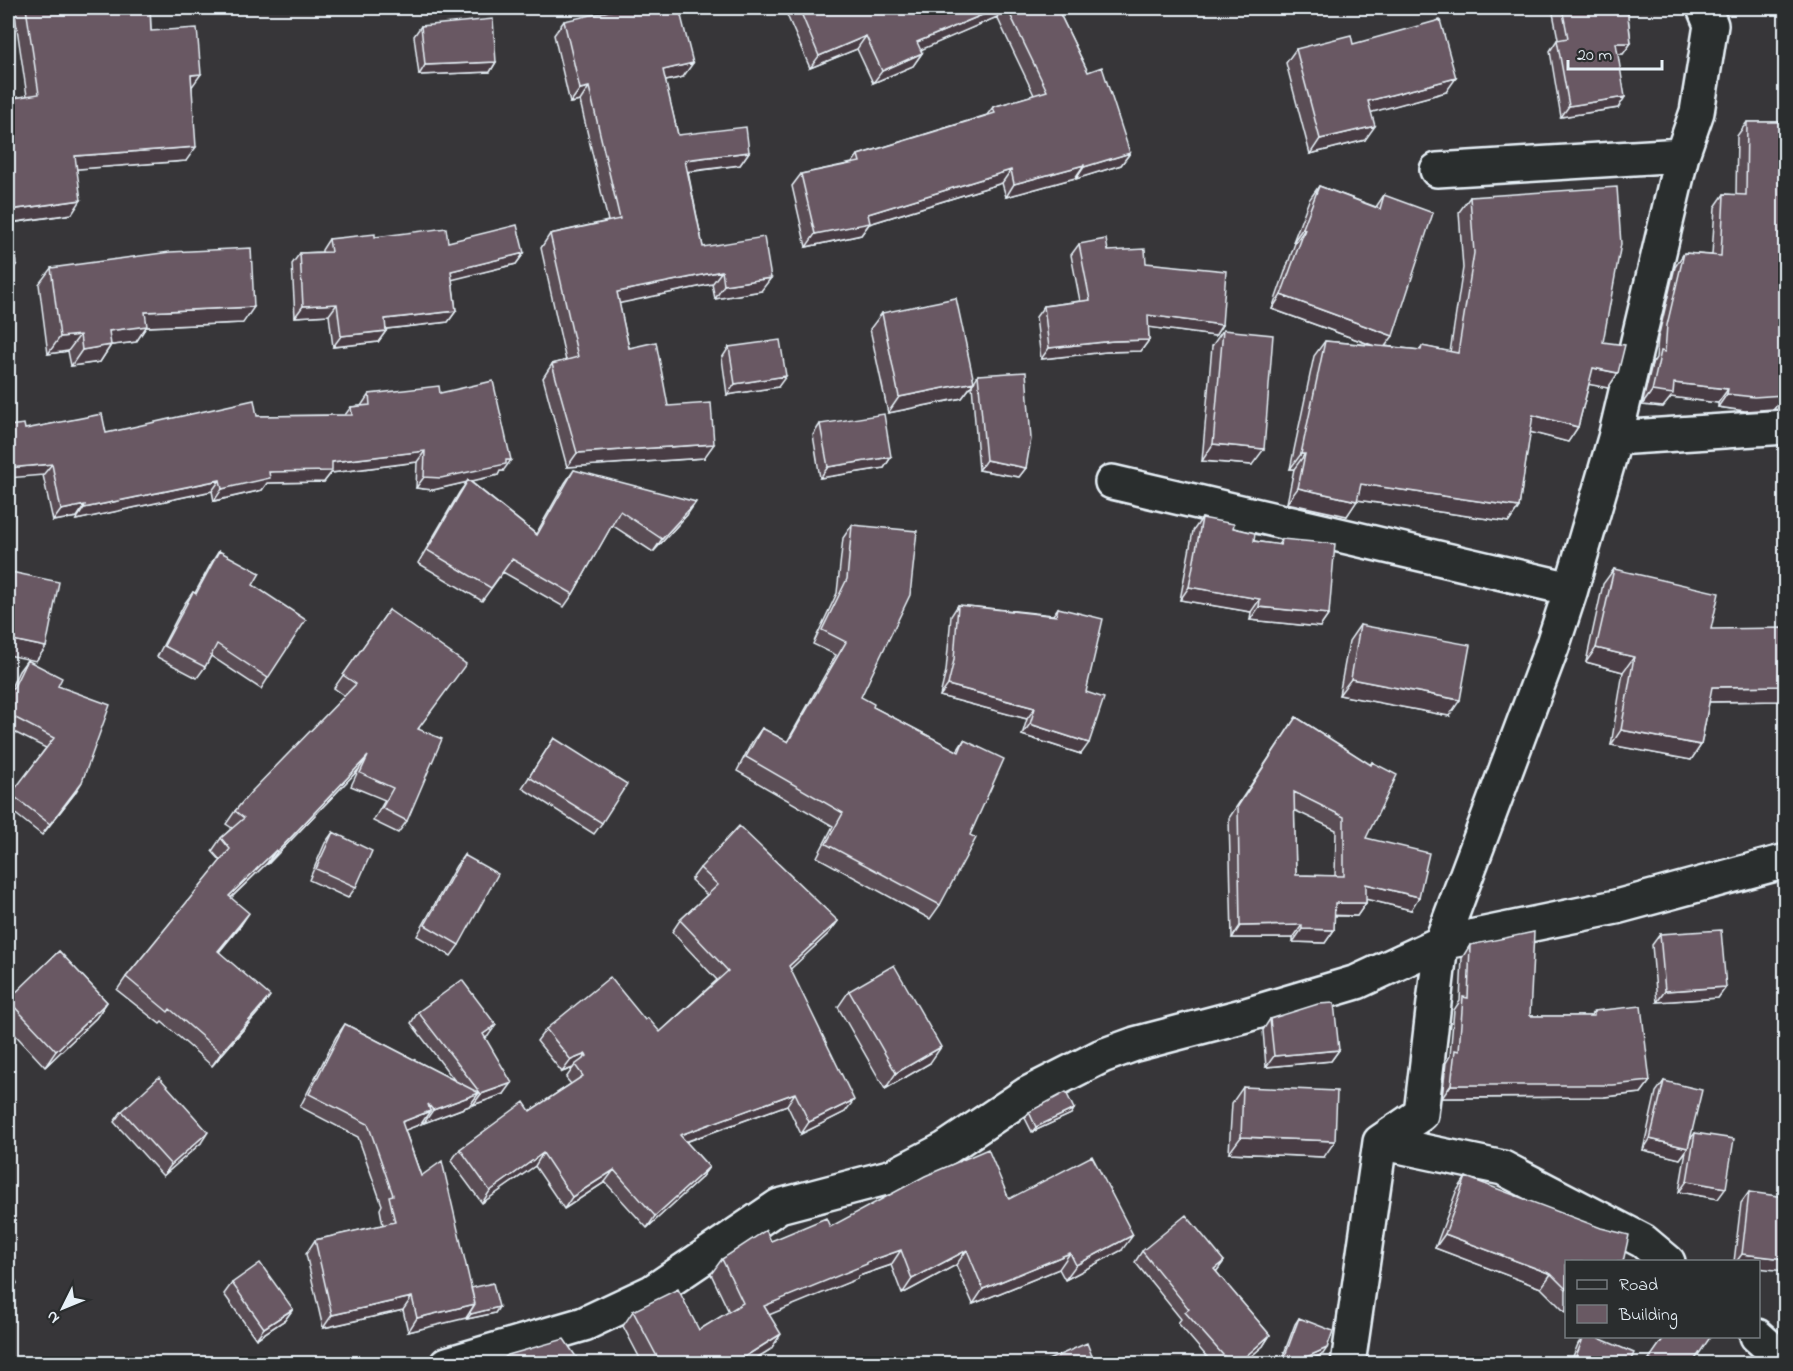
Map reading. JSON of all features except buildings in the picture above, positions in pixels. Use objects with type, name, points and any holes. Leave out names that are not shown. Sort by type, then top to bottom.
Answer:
[{"type":"street","points":[[1348,1364],[1380,1142],[1421,1114],[1441,943],[1552,647],[1615,438],[1682,155],[1696,112],[1711,25],[1704,8]]},
{"type":"street","points":[[1437,170],[1682,155]]},
{"type":"street","points":[[1615,438],[1785,427]]},
{"type":"street","points":[[1112,482],[1571,589]]},
{"type":"street","points":[[447,1364],[584,1324],[652,1292],[779,1206],[893,1176],[945,1149],[1027,1094],[1102,1056],[1135,1044],[1357,982],[1441,943],[1616,907],[1785,861]]},
{"type":"street","points":[[1380,1142],[1503,1168],[1643,1241],[1666,1260]]},
{"type":"street","points":[[1759,1338],[1785,1362]]}]
